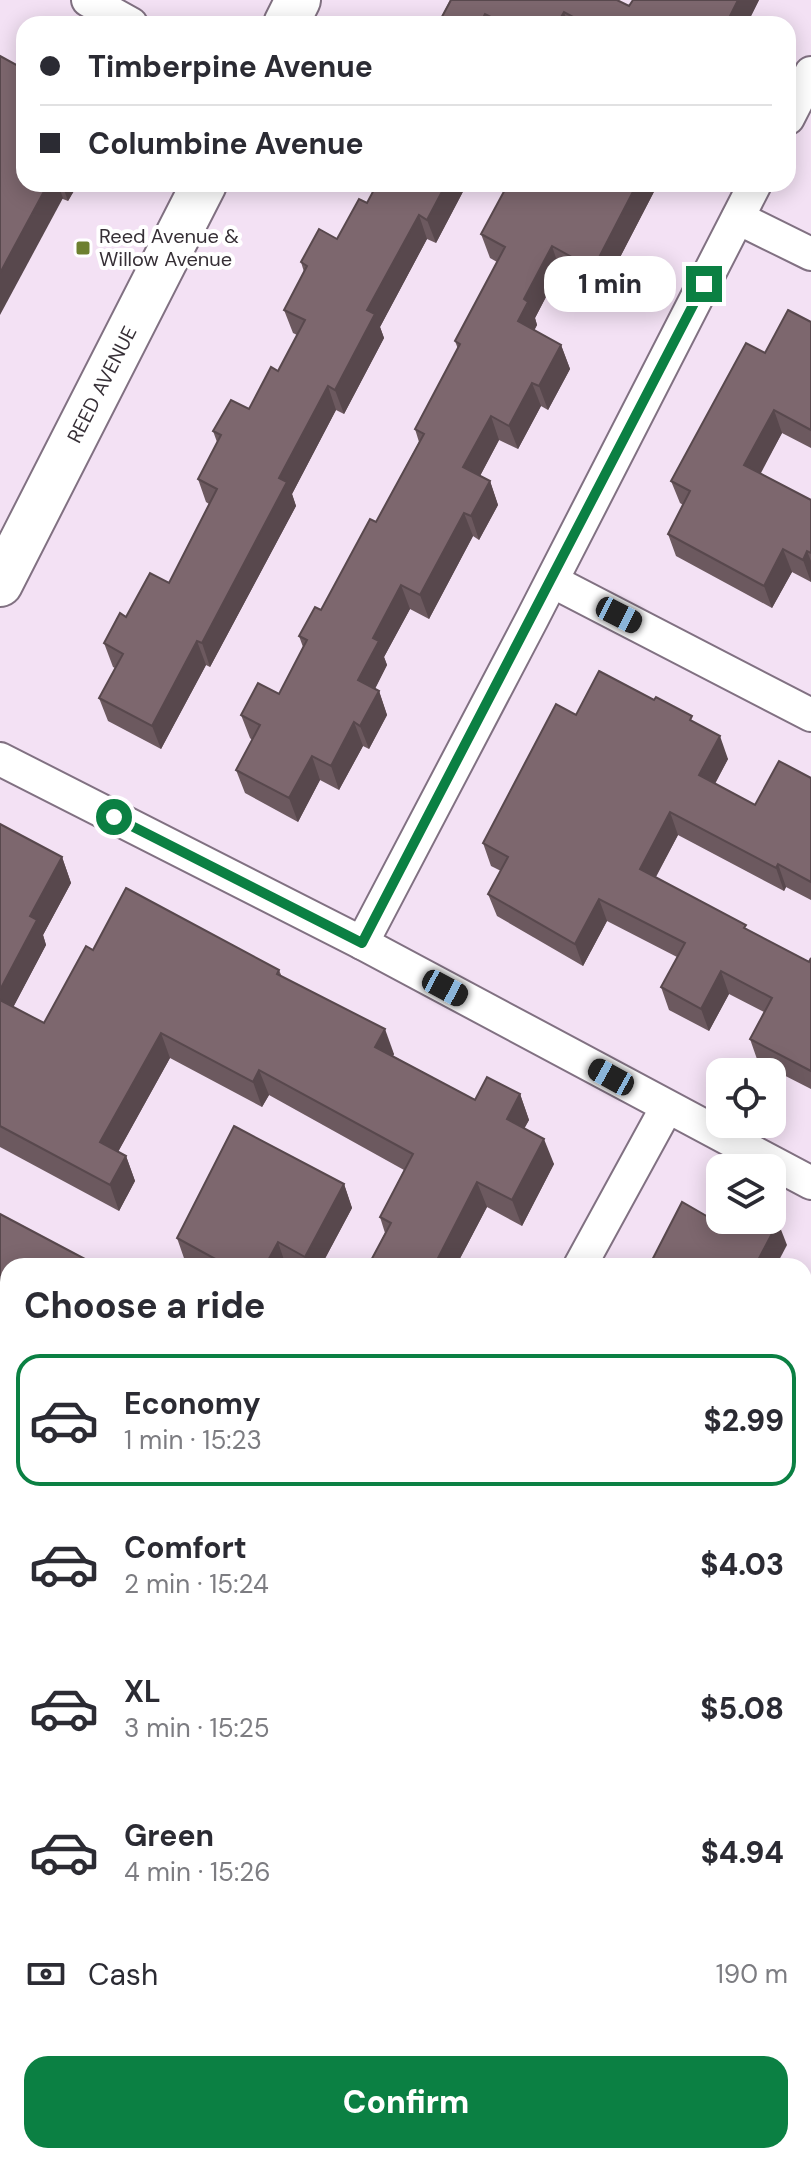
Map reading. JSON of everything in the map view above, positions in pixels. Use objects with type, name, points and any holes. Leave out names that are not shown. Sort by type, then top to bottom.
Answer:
[{"type":"main road","name":"REED AVENUE","points":[[0,584],[200,192]]},
{"type":"street","points":[[88,0],[117,16]]},
{"type":"street","points":[[796,102],[811,73]]},
{"type":"street","points":[[362,943],[751,192]]},
{"type":"street","points":[[738,218],[811,254]]},
{"type":"street","points":[[552,581],[811,715]]},
{"type":"street","points":[[0,759],[362,943],[811,1183]]},
{"type":"street","points":[[584,1258],[667,1107]]},
{"type":"building","points":[[451,0],[617,0],[629,6],[633,0],[738,0],[730,16],[571,16],[564,12],[562,16],[442,16]]},
{"type":"building","points":[[0,56],[16,65],[16,192],[44,192],[0,273]]},
{"type":"building","points":[[373,192],[442,192],[427,220],[419,215],[367,310],[375,314],[335,390],[328,386],[279,478],[287,482],[202,643],[197,641],[152,726],[99,698],[123,654],[104,643],[120,613],[126,617],[150,573],[169,583],[217,489],[198,479],[221,435],[213,431],[231,400],[249,409],[271,367],[278,371],[305,320],[284,310],[307,266],[301,262],[319,229],[337,239],[359,199],[367,203]]},
{"type":"building","points":[[504,192],[633,192],[593,269],[552,246],[524,299],[528,302],[518,321],[561,345],[539,386],[532,383],[509,426],[491,416],[463,467],[490,481],[471,516],[464,513],[420,595],[401,585],[373,638],[379,641],[358,680],[379,691],[360,726],[354,722],[331,766],[312,756],[289,798],[236,770],[260,725],[241,715],[258,683],[279,694],[307,640],[299,636],[315,607],[321,610],[370,519],[376,522],[424,434],[415,429],[460,344],[455,341],[505,247],[481,234]]},
{"type":"building","points":[[788,310],[811,322],[811,430],[774,410],[744,465],[811,500],[811,553],[807,551],[803,560],[783,549],[764,586],[668,534],[690,491],[671,481],[746,343],[765,353]]},
{"type":"building","points":[[599,671],[692,716],[690,720],[720,736],[699,775],[755,805],[779,761],[811,778],[811,882],[778,864],[776,868],[670,812],[640,869],[809,962],[811,958],[811,1071],[750,1039],[772,998],[721,971],[701,1009],[661,987],[685,943],[599,899],[575,944],[488,894],[508,857],[483,843],[556,704],[576,715]]},
{"type":"building","points":[[0,824],[62,857],[30,916],[37,920],[0,990]]},
{"type":"building","points":[[126,888],[279,970],[277,974],[385,1029],[375,1047],[475,1100],[487,1077],[520,1094],[507,1119],[544,1139],[512,1200],[477,1182],[438,1258],[372,1258],[391,1223],[380,1217],[413,1154],[259,1070],[253,1082],[161,1033],[100,1142],[126,1156],[110,1185],[0,1126],[0,1000],[44,1023],[86,946],[93,950]]},
{"type":"building","points":[[234,1126],[344,1184],[305,1257],[278,1242],[269,1258],[213,1258],[177,1238]]},
{"type":"building","points":[[682,1202],[706,1216],[706,1234],[772,1234],[759,1258],[653,1258]]},
{"type":"building","points":[[0,1214],[83,1258],[0,1258]]},
{"type":"place","name":"Reed Avenue & Willow Avenue","points":[[83,248]]},
{"type":"route","points":[[114,817],[362,943],[704,284]]}]
